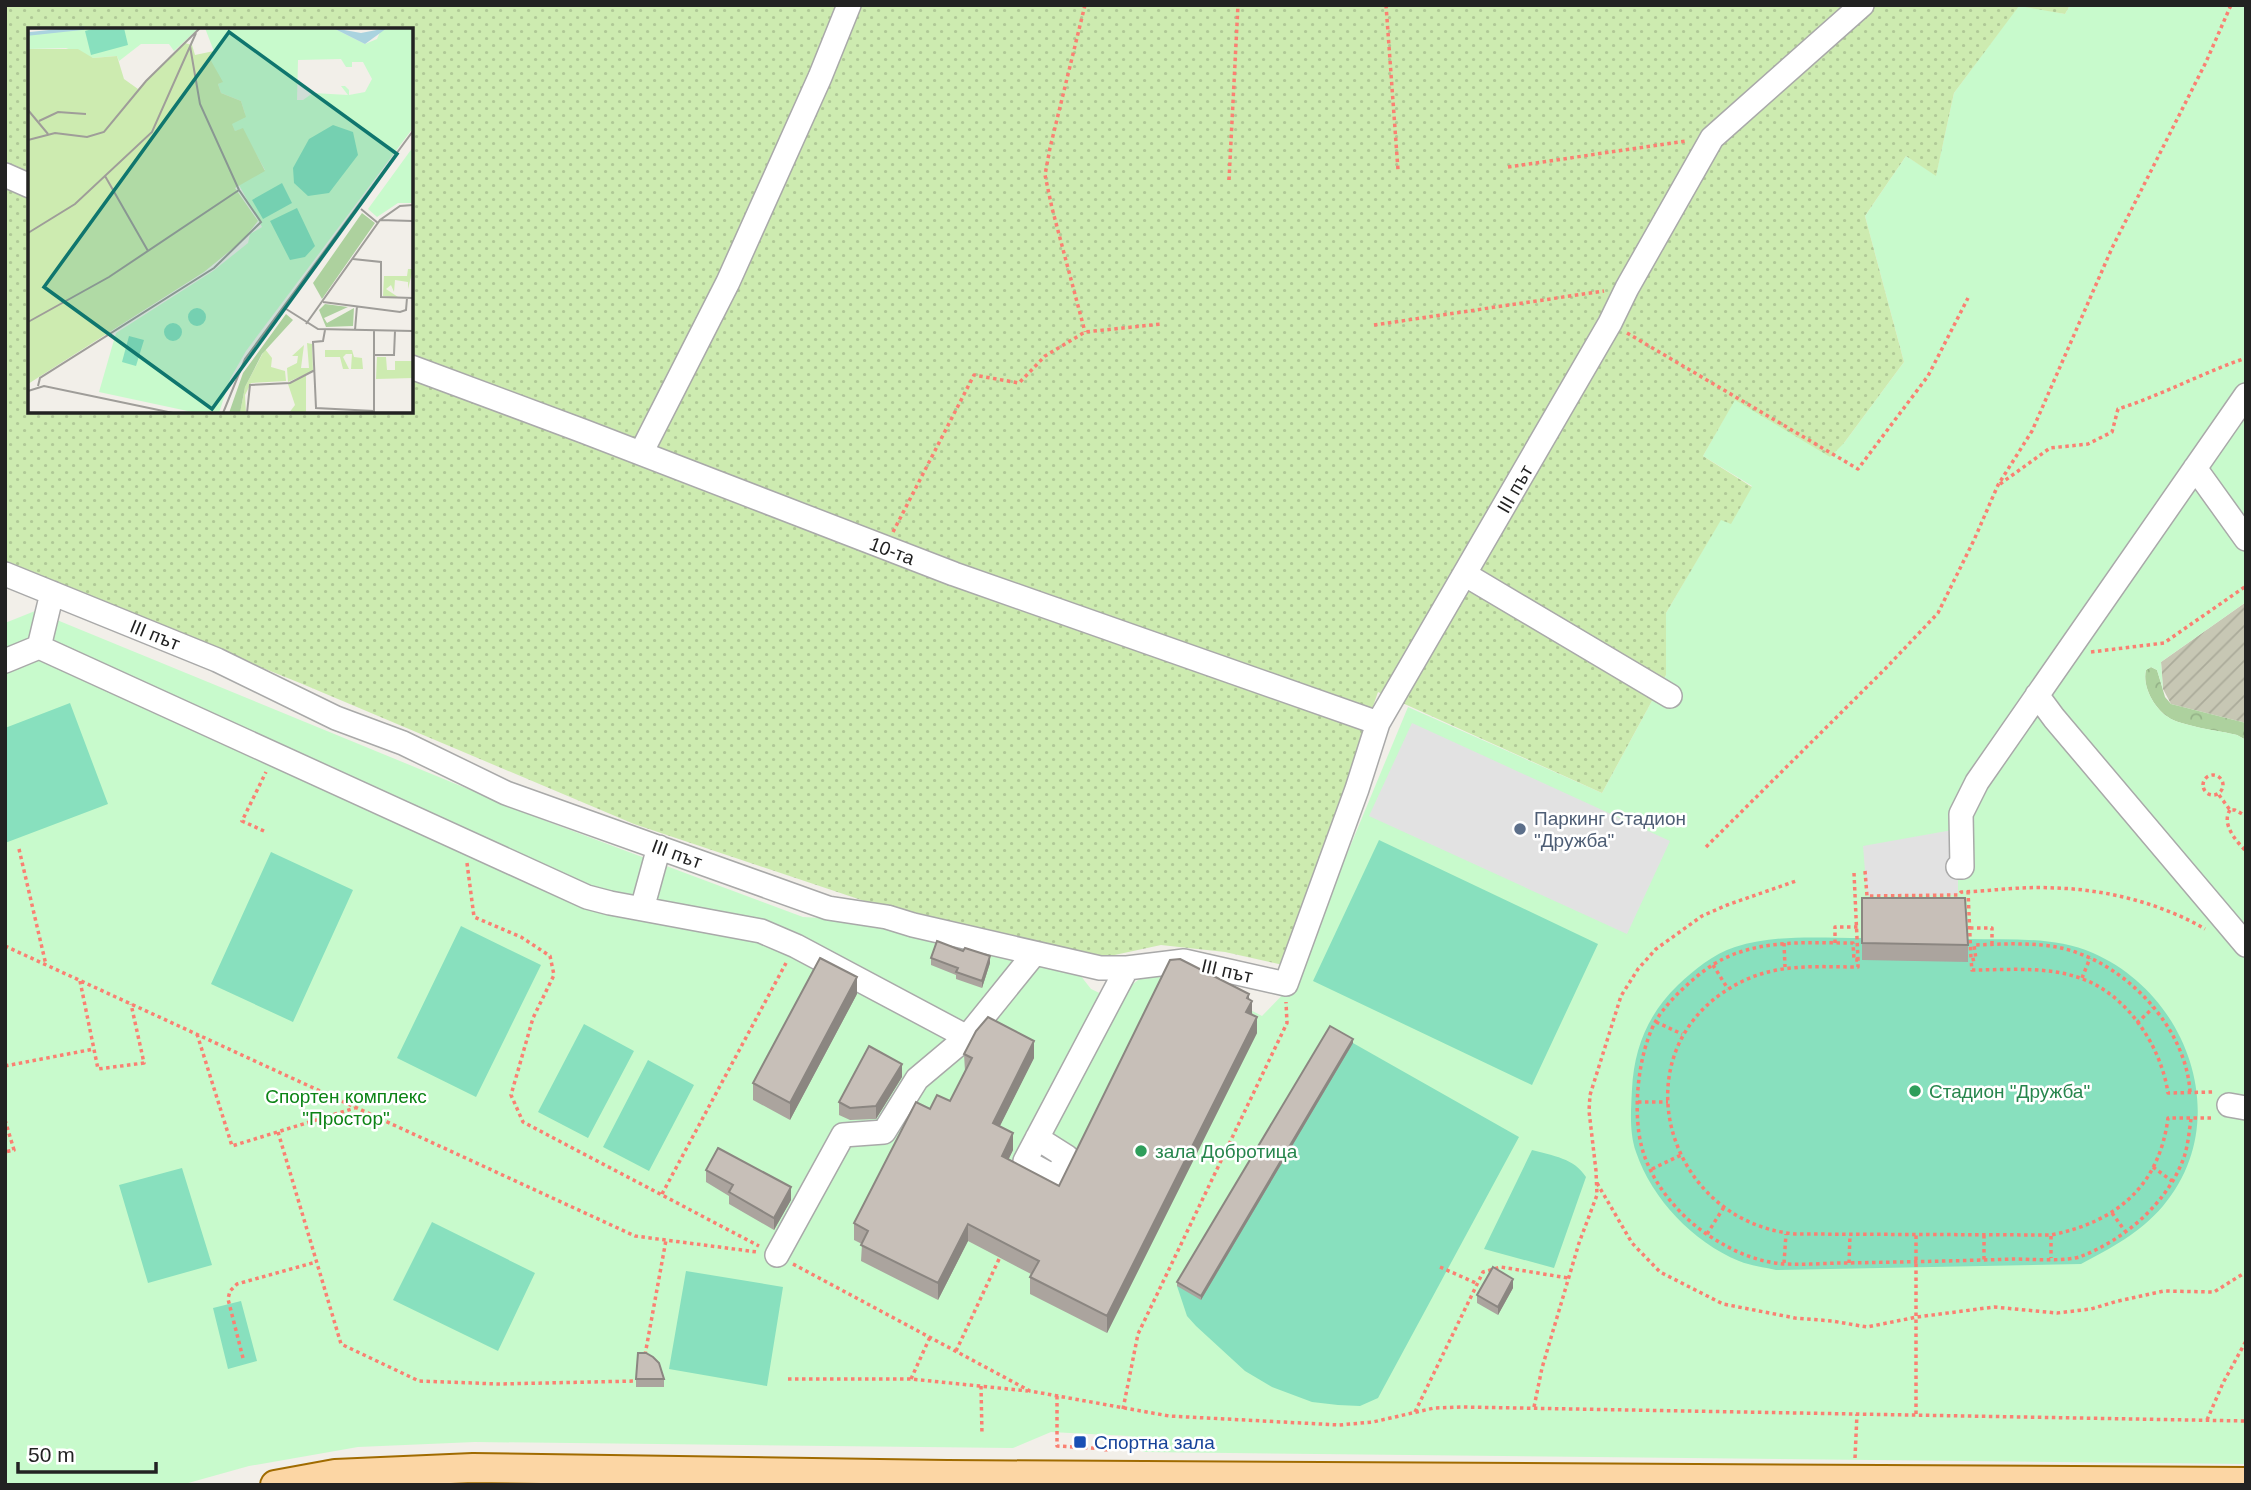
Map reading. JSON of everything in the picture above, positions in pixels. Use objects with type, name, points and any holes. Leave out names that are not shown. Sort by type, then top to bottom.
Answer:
[{"type":"main road","points":[[275,1485],[335,1474],[423,1469],[886,1479],[1108,1476],[2246,1482]]},
{"type":"street","points":[[641,453],[728,282],[820,77],[849,5]]},
{"type":"street","name":"ІІІ път","points":[[5,574],[217,660],[336,718],[403,743],[506,793],[828,908],[887,917],[1100,968],[1127,968],[1184,961],[1286,984],[1357,789],[1378,723],[1610,323],[1712,138],[1862,5]]},
{"type":"street","points":[[5,175],[28,185]]},
{"type":"street","name":"10-та","points":[[413,368],[884,548],[1378,723]]},
{"type":"street","points":[[1958,867],[1962,867],[1961,814],[1977,782],[2246,395]]},
{"type":"street","points":[[2195,468],[2246,539]]},
{"type":"street","points":[[1466,575],[1670,696]]},
{"type":"street","points":[[39,647],[52,593]]},
{"type":"street","points":[[5,661],[39,647],[587,897],[761,931],[796,946],[967,1037]]},
{"type":"street","points":[[2038,695],[2054,718],[2246,945]]},
{"type":"street","points":[[642,909],[659,848]]},
{"type":"street","points":[[777,1255],[843,1135],[884,1132],[916,1079],[967,1037],[1034,954]]},
{"type":"street","points":[[1037,1138],[1127,968]]},
{"type":"path","points":[[1085,5],[1045,175],[1085,332]]},
{"type":"path","points":[[1229,180],[1238,5]]},
{"type":"path","points":[[1386,5],[1398,170]]},
{"type":"path","points":[[1706,847],[1938,613],[1998,485],[2032,431],[2112,248],[2206,62],[2231,5]]},
{"type":"path","points":[[1508,167],[1712,138]]},
{"type":"path","points":[[1374,325],[1627,288]]},
{"type":"path","points":[[1610,323],[1858,469],[1928,376],[1968,298]]},
{"type":"path","points":[[884,548],[974,375],[1019,383],[1045,356],[1085,332],[1161,324]]},
{"type":"path","points":[[1998,485],[2050,448],[2088,444],[2112,432],[2118,409],[2150,399],[2203,373],[2246,358]]},
{"type":"path","points":[[2065,655],[2164,643],[2246,586]]},
{"type":"path","points":[[264,831],[242,821],[274,754]]},
{"type":"path","points":[[2218,794],[2223,785],[2222,780],[2218,776],[2207,777],[2203,787],[2206,792],[2218,794],[2230,810],[2246,816]]},
{"type":"path","points":[[2230,810],[2226,816],[2227,823],[2246,851]]},
{"type":"path","points":[[464,841],[474,917],[521,937],[550,957],[554,975],[533,1018],[511,1094],[523,1122],[1030,1391]]},
{"type":"path","points":[[19,849],[47,965]]},
{"type":"path","points":[[1865,871],[1867,897],[1958,895],[1968,891],[2055,888],[2110,895],[2165,911],[2215,935]]},
{"type":"path","points":[[1854,873],[1858,967],[1786,967],[1745,980],[1728,989],[1699,1015],[1682,1034],[1672,1059],[1668,1117],[1682,1155],[1702,1187],[1754,1226],[1786,1234],[1850,1235],[2051,1235],[2080,1229],[2112,1213],[2141,1186],[2164,1141],[2168,1118],[2191,1119],[2230,1106]]},
{"type":"path","points":[[1534,1407],[1542,1368],[1568,1278],[1597,1195],[1590,1129],[1590,1095],[1621,996],[1638,968],[1656,949],[1702,916],[1796,881]]},
{"type":"path","points":[[1968,891],[1972,970],[2043,970],[2082,978],[2114,999],[2150,1039],[2161,1062],[2168,1093],[2190,1092],[2230,1106]]},
{"type":"path","points":[[1835,943],[1835,927],[1858,927]]},
{"type":"path","points":[[1970,928],[1992,928],[1992,944]]},
{"type":"path","points":[[1858,960],[1854,960],[1853,943],[1784,943],[1736,954],[1713,965],[1678,995],[1656,1022],[1643,1052],[1637,1122],[1642,1149],[1659,1184],[1681,1213],[1707,1234],[1742,1255],[1784,1263],[2079,1258],[2125,1231],[2158,1201],[2183,1160],[2191,1119]]},
{"type":"path","points":[[1784,943],[1786,967]]},
{"type":"path","points":[[1971,960],[1976,959],[1974,945],[1992,944],[2051,947],[2090,958],[2125,981],[2168,1026],[2181,1054],[2190,1092]]},
{"type":"path","points":[[5,946],[635,1236],[777,1255]]},
{"type":"path","points":[[662,1195],[796,946]]},
{"type":"path","points":[[2082,978],[2090,958]]},
{"type":"path","points":[[1713,965],[1728,989]]},
{"type":"path","points":[[80,980],[98,1069],[144,1063],[131,1004]]},
{"type":"path","points":[[1123,1409],[1138,1334],[1287,1023],[1286,984]]},
{"type":"path","points":[[2137,1023],[2153,1008]]},
{"type":"path","points":[[1656,1022],[1682,1034]]},
{"type":"path","points":[[197,1034],[232,1146],[356,1108]]},
{"type":"path","points":[[5,1066],[94,1049]]},
{"type":"path","points":[[1638,1102],[1668,1102]]},
{"type":"path","points":[[5,1120],[14,1150],[5,1152]]},
{"type":"path","points":[[278,1132],[341,1344],[419,1381],[499,1384],[637,1381]]},
{"type":"path","points":[[1652,1169],[1682,1155]]},
{"type":"path","points":[[2153,1167],[2172,1181]]},
{"type":"path","points":[[1597,1183],[1632,1243],[1660,1272],[1723,1304],[1795,1318],[1867,1327],[1917,1317],[1994,1307],[2057,1313],[2091,1309],[2164,1291],[2214,1292],[2246,1272]]},
{"type":"path","points":[[1707,1234],[1724,1206]]},
{"type":"path","points":[[2112,1213],[2125,1231]]},
{"type":"path","points":[[1784,1263],[1786,1234]]},
{"type":"path","points":[[1916,1234],[1916,1414]]},
{"type":"path","points":[[1849,1263],[1850,1235]]},
{"type":"path","points":[[1984,1235],[1984,1260]]},
{"type":"path","points":[[2051,1235],[2051,1258]]},
{"type":"path","points":[[644,1362],[666,1240]]},
{"type":"path","points":[[956,1351],[1000,1258]]},
{"type":"path","points":[[243,1358],[228,1298],[230,1291],[237,1284],[316,1262]]},
{"type":"path","points":[[1440,1266],[1478,1284]]},
{"type":"path","points":[[1415,1412],[1483,1272],[1501,1267],[1568,1278]]},
{"type":"path","points":[[911,1380],[930,1337]]},
{"type":"path","points":[[2207,1420],[2246,1341]]},
{"type":"path","points":[[788,1379],[911,1380],[1030,1391],[1169,1416],[1339,1425],[1373,1422],[1441,1407],[2246,1421]]},
{"type":"path","points":[[981,1386],[982,1436]]},
{"type":"path","points":[[1058,1396],[1057,1446],[1106,1449],[1108,1476]]},
{"type":"path","points":[[1853,1479],[1857,1414]]},
{"type":"shaded area","points":[[2246,602],[2246,723],[2171,704],[2163,689],[2161,662]]},
{"type":"shaded area","name":"Паркинг Стадион \"Дружба\"","points":[[1412,723],[1670,841],[1627,934],[1369,816]]},
{"type":"shaded area","points":[[1958,829],[1958,895],[1867,896],[1863,846]]},
{"type":"green space","points":[[5,5],[2070,5],[2065,14],[2019,6],[1954,93],[1936,176],[1906,156],[1865,216],[1904,362],[1844,443],[1830,457],[1735,400],[1703,456],[1752,487],[1731,524],[1721,520],[1666,613],[1666,675],[1602,793],[1378,692],[1283,965],[1225,952],[1161,945],[1096,959],[927,922],[634,824],[300,683],[5,564]]},
{"type":"green space","name":"Спортен комплекс \"Простор\"","points":[[2019,5],[2065,14],[2070,5],[2246,5],[2246,602],[2161,662],[2163,689],[2157,670],[2151,667],[2146,670],[2145,676],[2150,696],[2168,717],[2191,726],[2237,735],[2246,740],[2246,1464],[1143,1452],[1128,1436],[1051,1432],[1013,1448],[475,1442],[358,1447],[249,1466],[181,1485],[5,1485],[5,623],[35,611],[546,821],[803,917],[856,920],[1077,971],[1091,989],[1108,997],[1120,994],[1151,970],[1173,970],[1262,1016],[1293,984],[1408,707],[1602,793],[1666,675],[1666,613],[1721,519],[1752,486],[1703,456],[1735,399],[1844,443],[1904,362],[1865,216],[1906,156],[1936,175],[1954,93]]},
{"type":"green space","points":[[2151,667],[2157,670],[2165,697],[2171,704],[2246,723],[2246,740],[2237,735],[2191,726],[2168,717],[2150,696],[2145,676],[2146,670]]},
{"type":"green space","points":[[70,703],[108,804],[5,843],[5,728]]},
{"type":"green space","points":[[1379,840],[1598,944],[1532,1085],[1313,981]]},
{"type":"green space","points":[[271,852],[353,890],[293,1022],[211,984]]},
{"type":"green space","name":"Стадион \"Дружба\"","points":[[1862,915],[1965,915],[1967,939],[2047,941],[2078,948],[2093,953],[2126,972],[2154,998],[2176,1029],[2191,1064],[2197,1100],[2196,1137],[2184,1173],[2154,1216],[2125,1239],[2081,1264],[1776,1270],[1744,1263],[1722,1253],[1690,1231],[1676,1217],[1652,1186],[1632,1137],[1633,1074],[1644,1032],[1658,1008],[1697,968],[1719,954],[1735,947],[1766,940],[1862,938]]},
{"type":"green space","points":[[461,926],[541,965],[476,1097],[397,1058]]},
{"type":"green space","points":[[584,1024],[634,1051],[588,1138],[538,1112]]},
{"type":"green space","points":[[1330,1030],[1519,1137],[1378,1398],[1360,1406],[1312,1402],[1272,1387],[1245,1371],[1187,1316],[1177,1286]]},
{"type":"green space","points":[[648,1060],[694,1085],[649,1171],[603,1147]]},
{"type":"green space","points":[[1532,1150],[1569,1162],[1586,1177],[1554,1268],[1484,1249]]},
{"type":"green space","points":[[182,1168],[212,1265],[148,1283],[119,1185]]},
{"type":"green space","points":[[432,1222],[535,1273],[498,1351],[393,1300]]},
{"type":"green space","points":[[686,1271],[783,1287],[767,1386],[669,1369]]},
{"type":"green space","points":[[241,1301],[257,1361],[228,1369],[213,1308]]},
{"type":"building","points":[[1862,898],[1965,898],[1968,945],[1862,943]]},
{"type":"building","points":[[937,941],[963,951],[965,948],[990,956],[982,981],[956,972],[958,968],[931,958]]},
{"type":"building","points":[[820,958],[857,977],[790,1103],[753,1083]]},
{"type":"building","name":"зала Добротица","points":[[1180,959],[1249,994],[1247,998],[1252,1001],[1246,1012],[1257,1017],[1107,1316],[1030,1277],[1039,1261],[968,1224],[938,1283],[861,1245],[868,1231],[854,1223],[916,1102],[930,1109],[937,1095],[950,1101],[972,1058],[964,1054],[976,1031],[988,1017],[1034,1041],[993,1123],[1013,1133],[1002,1156],[1059,1186],[1170,960]]},
{"type":"building","points":[[1330,1026],[1353,1039],[1201,1296],[1177,1282]]},
{"type":"building","points":[[869,1046],[902,1064],[876,1106],[850,1108],[839,1102]]},
{"type":"building","points":[[718,1148],[791,1187],[774,1218],[729,1192],[733,1185],[706,1170]]},
{"type":"building","points":[[1493,1267],[1513,1279],[1498,1307],[1477,1295]]},
{"type":"building","points":[[638,1353],[646,1353],[659,1363],[664,1379],[636,1379]]},
{"type":"place","name":"Паркинг Стадион \"Дружба\"","points":[[1520,829]]},
{"type":"place","name":"Стадион \"Дружба\"","points":[[1915,1091]]},
{"type":"place","name":"зала Добротица","points":[[1141,1151]]},
{"type":"place","name":"Спортна зала","points":[[1080,1442]]}]
